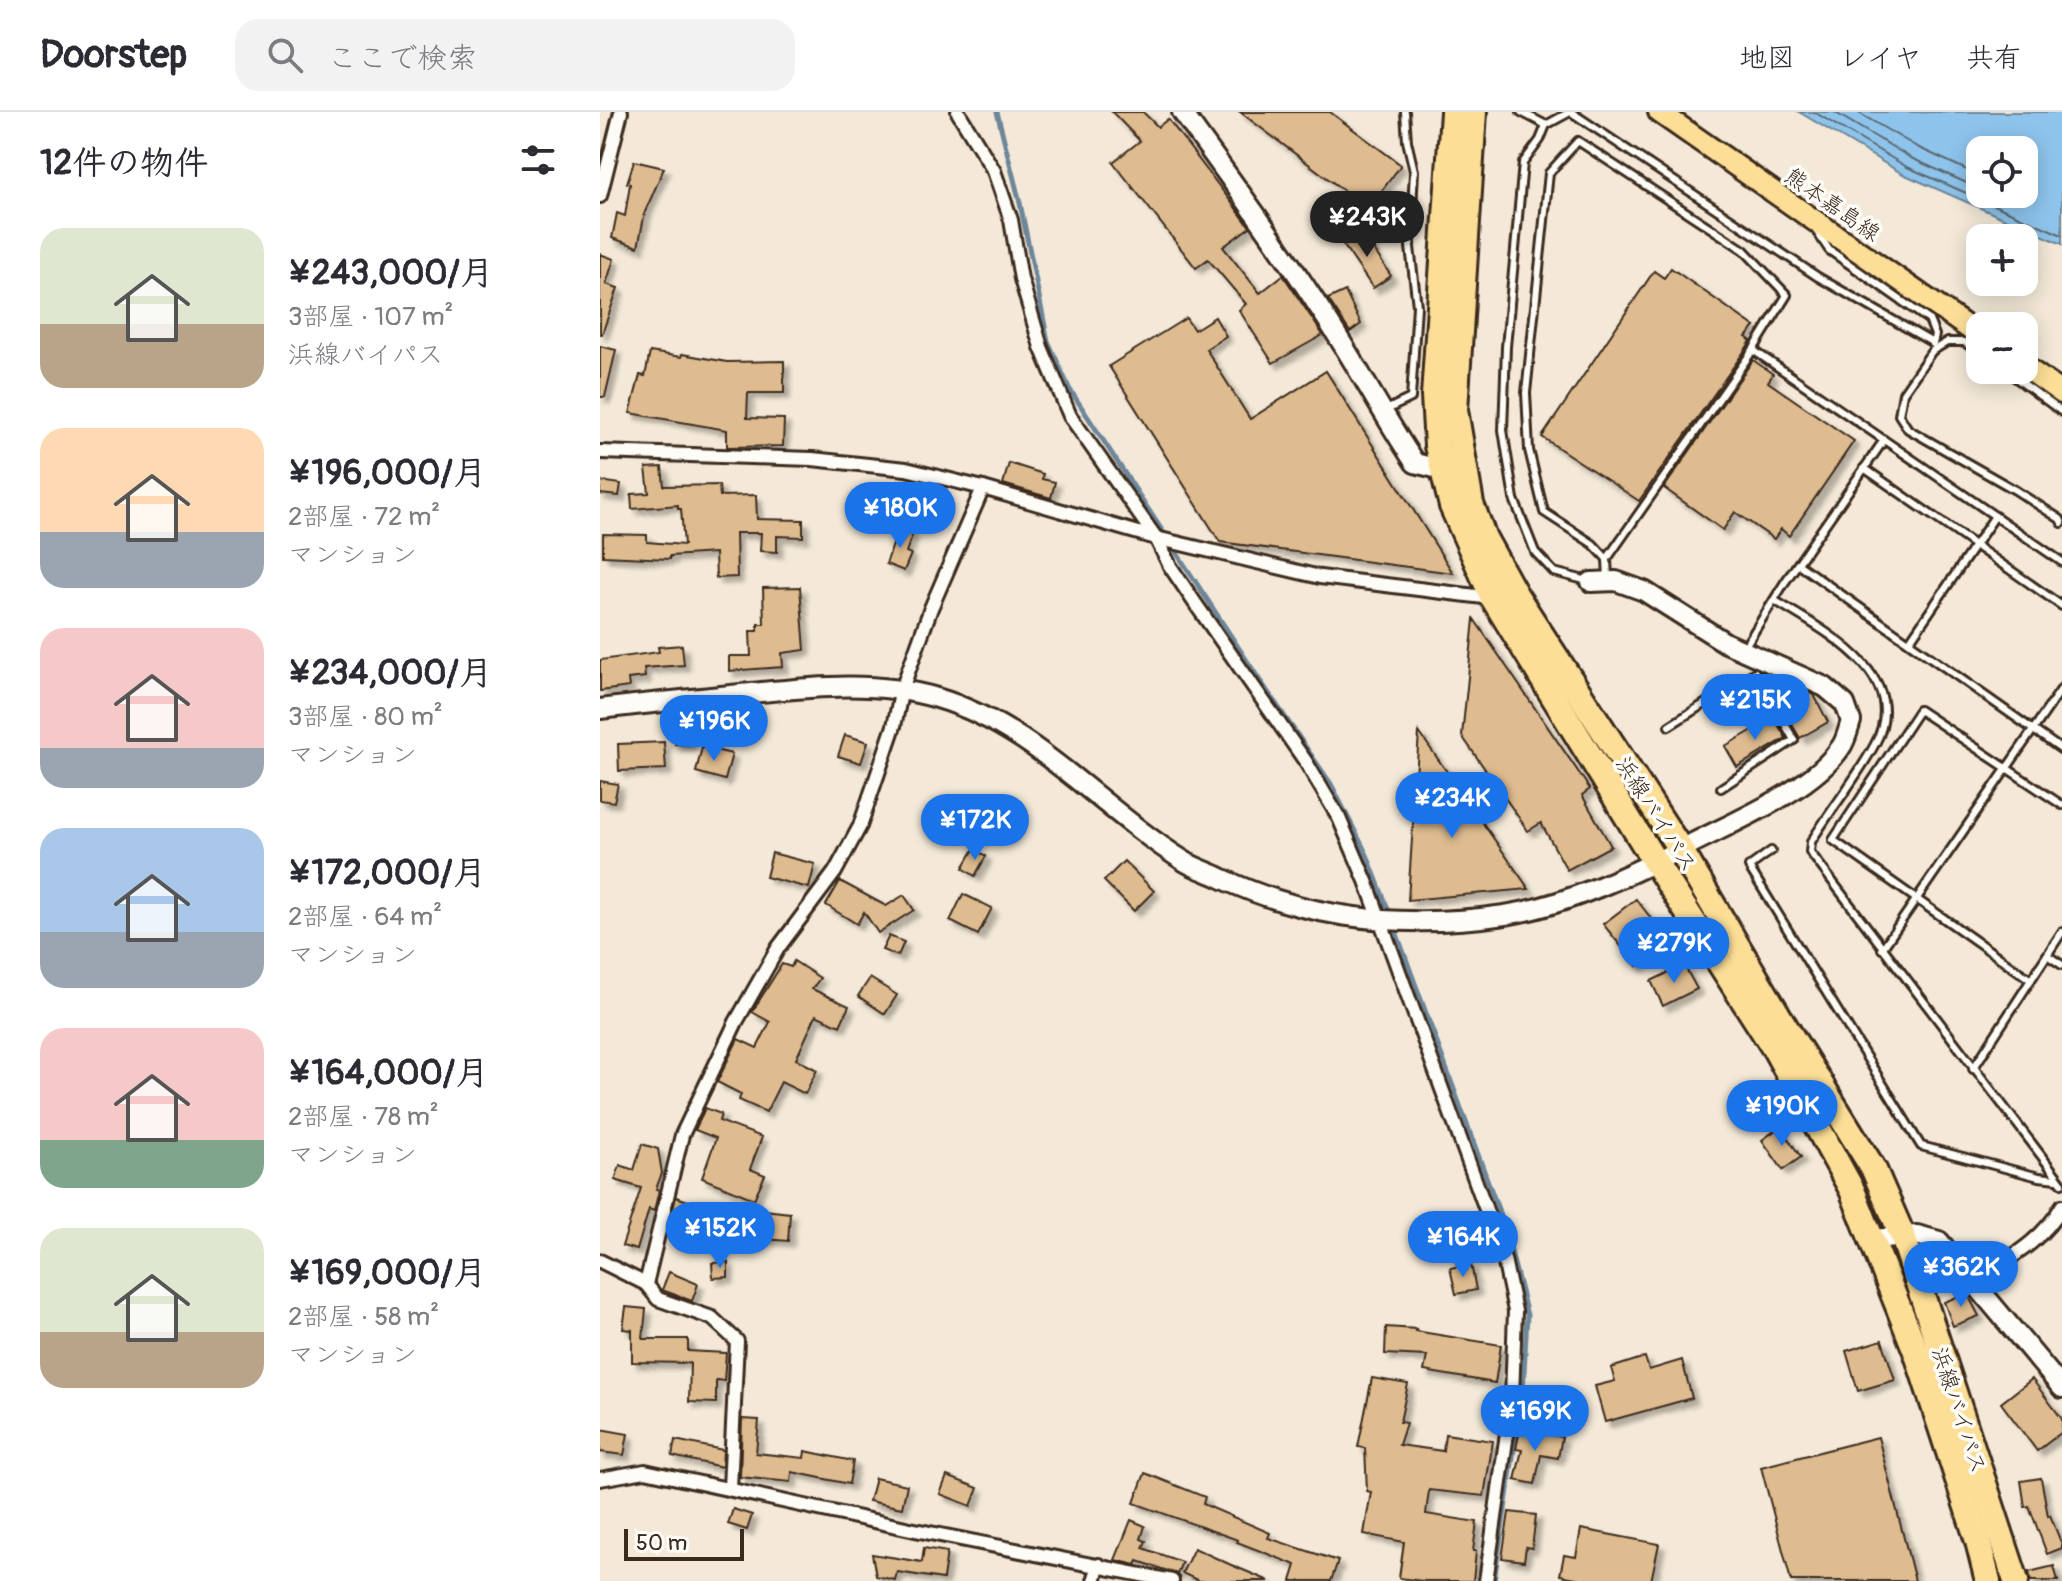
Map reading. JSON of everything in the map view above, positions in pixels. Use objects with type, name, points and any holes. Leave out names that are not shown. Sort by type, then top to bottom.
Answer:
[{"type":"highway","name":"浜線バイパス","points":[[1453,112],[1434,396],[1437,446],[1453,468]]},
{"type":"highway","name":"浜線バイパス","points":[[1474,112],[1452,506],[1468,545],[1680,849],[1874,1170],[1903,1237],[2016,1581]]},
{"type":"highway","name":"浜線バイパス","points":[[1504,596],[1517,633],[1655,862],[1776,1051],[1852,1190],[1917,1354],[1988,1581]]},
{"type":"main road","name":"熊本嘉島線","points":[[1659,112],[1966,326]]},
{"type":"main road","points":[[2038,376],[2062,393]]},
{"type":"street","points":[[600,196],[621,112]]},
{"type":"street","points":[[958,112],[994,171],[1011,220],[1021,279],[1041,347],[1070,416],[1156,538],[1170,566],[1313,773],[1339,818],[1366,881],[1504,1259],[1515,1311],[1512,1398],[1486,1581]]},
{"type":"street","points":[[1182,112],[1249,203],[1324,314],[1381,412],[1415,463],[1453,468]]},
{"type":"street","points":[[600,135],[615,139]]},
{"type":"street","points":[[600,452],[812,459],[906,469],[1156,538],[1320,577],[1504,596]]},
{"type":"street","points":[[646,1284],[682,1135],[736,1022],[778,948],[835,872],[860,826],[894,726],[902,689],[931,608],[983,488]]},
{"type":"street","points":[[600,709],[831,687],[902,689],[940,699],[1003,725],[1057,762],[1185,862],[1250,892],[1304,909],[1379,921],[1507,915],[1565,899],[1655,862],[1774,802],[1818,772],[1842,746],[1851,721],[1845,704],[1825,687],[1752,660],[1644,591],[1600,582]]},
{"type":"street","points":[[1975,1281],[2030,1245],[2053,1223],[2062,1206]]},
{"type":"street","points":[[1874,1239],[1917,1235],[1939,1241],[2062,1388]]},
{"type":"street","points":[[600,1261],[646,1284],[658,1299],[712,1318],[737,1341],[730,1488]]},
{"type":"street","points":[[600,1479],[645,1471],[915,1530],[1172,1581]]},
{"type":"street","points":[[1094,1581],[1099,1565]]},
{"type":"lane","points":[[1381,412],[1411,398],[1417,306],[1410,247],[1414,171],[1405,112]]},
{"type":"lane","points":[[1521,112],[1546,125]]},
{"type":"lane","points":[[1607,559],[1593,544],[1544,512],[1529,450],[1526,393],[1549,173],[1578,141],[1744,250],[1787,295],[1753,350],[1607,559],[1600,582],[1554,572],[1535,552],[1514,499],[1503,430],[1506,347],[1523,163],[1540,140],[1546,125],[1570,112],[1818,277],[1933,347]]},
{"type":"lane","points":[[1804,213],[1829,250],[1929,320],[1935,335],[1933,347],[1903,393],[1899,415],[1908,429],[2015,490],[2062,523]]},
{"type":"lane","points":[[1933,347],[1947,342],[1966,343]]},
{"type":"lane","points":[[1753,350],[2062,562]]},
{"type":"lane","points":[[2024,384],[2062,412]]},
{"type":"lane","points":[[1669,726],[1752,660],[1774,600],[1884,440]]},
{"type":"lane","points":[[1864,468],[2062,606]]},
{"type":"lane","points":[[1909,642],[1995,516]]},
{"type":"lane","points":[[1798,564],[2062,750]]},
{"type":"lane","points":[[1774,600],[1856,655],[1875,677],[1885,706],[1876,743],[1811,842],[1810,852],[2059,1181]]},
{"type":"lane","points":[[1721,788],[1794,740],[1752,660]]},
{"type":"lane","points":[[1882,949],[2062,688]]},
{"type":"lane","points":[[2031,980],[1833,840],[1919,710],[2062,805]]},
{"type":"lane","points":[[1771,851],[1749,867],[1921,1146],[2059,1181]]},
{"type":"lane","points":[[1973,1069],[2062,932]]},
{"type":"lane","points":[[2047,955],[2062,965]]},
{"type":"water","points":[[1799,112],[2062,112],[2062,244],[2038,233],[2038,224],[2017,224],[1980,208],[2038,208],[2038,136],[1966,136],[1966,202],[1903,174]]},
{"type":"building","points":[[1112,112],[1143,112],[1158,127],[1168,119],[1250,227],[1223,247],[1260,293],[1283,275],[1323,335],[1273,363],[1239,310],[1246,304],[1208,259],[1196,268],[1113,162],[1140,141]]},
{"type":"building","points":[[1240,112],[1330,112],[1401,165],[1368,209]]},
{"type":"building","points":[[634,161],[664,168],[645,212],[638,247],[612,238],[617,213],[625,216],[630,184],[627,183]]},
{"type":"building","points":[[1361,230],[1391,276],[1373,288],[1342,243]]},
{"type":"building","points":[[600,254],[614,259],[606,284],[618,288],[602,334],[600,334]]},
{"type":"building","points":[[1671,268],[1755,327],[1746,337],[1751,341],[1743,353],[1639,501],[1542,437],[1654,271],[1664,278]]},
{"type":"building","points":[[1345,291],[1361,324],[1350,332],[1328,299]]},
{"type":"building","points":[[1215,317],[1226,336],[1206,349],[1250,419],[1326,371],[1453,573],[1220,542],[1109,366],[1186,318],[1194,330]]},
{"type":"building","points":[[600,346],[616,350],[605,397],[600,397]]},
{"type":"building","points":[[650,352],[727,362],[784,361],[784,393],[748,393],[747,418],[784,419],[783,446],[727,447],[727,430],[630,413],[640,375],[645,376]]},
{"type":"building","points":[[1753,360],[1773,374],[1768,382],[1854,441],[1789,536],[1781,529],[1774,539],[1735,512],[1723,530],[1664,488]]},
{"type":"building","points":[[1009,463],[1043,474],[1042,479],[1055,482],[1051,498],[1003,484]]},
{"type":"building","points":[[662,467],[664,486],[719,485],[720,496],[756,495],[757,519],[803,520],[803,537],[777,536],[777,552],[760,551],[761,533],[736,533],[737,577],[716,578],[715,553],[670,556],[670,559],[603,556],[603,534],[647,535],[647,542],[684,545],[678,505],[632,509],[631,494],[649,493],[646,468]]},
{"type":"building","points":[[600,481],[621,484],[619,496],[600,494]]},
{"type":"building","points":[[899,528],[913,533],[906,552],[911,554],[904,571],[886,564]]},
{"type":"building","points":[[800,587],[805,650],[782,653],[783,667],[729,671],[729,656],[751,656],[750,631],[758,631],[758,624],[764,624],[763,588]]},
{"type":"building","points":[[1474,619],[1590,789],[1582,795],[1611,846],[1567,870],[1541,823],[1528,831],[1462,736]]},
{"type":"building","points":[[682,645],[684,665],[644,668],[645,677],[628,679],[629,687],[600,691],[600,660],[659,652],[658,647]]},
{"type":"building","points":[[1793,686],[1799,693],[1803,690],[1814,695],[1828,722],[1800,738],[1775,696]]},
{"type":"building","points":[[1774,718],[1786,738],[1737,767],[1725,746]]},
{"type":"building","points":[[676,731],[690,731],[690,745],[675,744]]},
{"type":"building","points":[[1419,732],[1529,889],[1408,900]]},
{"type":"building","points":[[845,735],[868,742],[861,763],[838,756]]},
{"type":"building","points":[[664,742],[666,769],[619,771],[618,744]]},
{"type":"building","points":[[702,747],[732,754],[725,780],[696,772]]},
{"type":"building","points":[[600,781],[618,784],[614,802],[600,800]]},
{"type":"building","points":[[974,849],[986,856],[975,876],[963,868]]},
{"type":"building","points":[[772,853],[815,864],[809,888],[766,877]]},
{"type":"building","points":[[1124,861],[1154,891],[1134,911],[1104,881]]},
{"type":"building","points":[[840,881],[886,906],[904,895],[914,910],[878,933],[864,912],[857,924],[826,905]]},
{"type":"building","points":[[963,894],[992,908],[978,935],[950,921]]},
{"type":"building","points":[[1636,899],[1669,941],[1637,966],[1603,924]]},
{"type":"building","points":[[889,936],[904,942],[898,956],[882,950]]},
{"type":"building","points":[[794,961],[820,978],[812,989],[849,1006],[840,1026],[816,1015],[796,1059],[817,1070],[805,1094],[781,1082],[766,1112],[739,1100],[741,1094],[717,1082],[738,1039],[757,1048],[770,1022],[752,1012],[782,964],[791,967]]},
{"type":"building","points":[[1684,965],[1697,989],[1663,1006],[1651,981]]},
{"type":"building","points":[[870,978],[897,995],[885,1014],[858,996]]},
{"type":"building","points":[[705,1108],[721,1114],[719,1121],[762,1137],[750,1169],[765,1175],[754,1199],[702,1178],[716,1138],[695,1130]]},
{"type":"building","points":[[1780,1127],[1801,1157],[1783,1170],[1762,1140]]},
{"type":"building","points":[[642,1144],[658,1149],[662,1173],[656,1189],[659,1190],[654,1211],[649,1209],[637,1250],[622,1246],[641,1188],[615,1180],[620,1165],[634,1170]]},
{"type":"building","points":[[676,1197],[706,1207],[699,1227],[671,1217]]},
{"type":"building","points":[[755,1209],[790,1213],[788,1241],[752,1238]]},
{"type":"building","points":[[728,1262],[728,1277],[713,1278],[712,1263]]},
{"type":"building","points":[[1471,1264],[1476,1290],[1456,1294],[1450,1268]]},
{"type":"building","points":[[669,1272],[698,1284],[692,1301],[662,1290]]},
{"type":"building","points":[[1967,1293],[1979,1316],[1953,1326],[1944,1302]]},
{"type":"building","points":[[626,1307],[646,1309],[643,1339],[688,1339],[688,1351],[726,1353],[724,1381],[716,1380],[716,1403],[689,1402],[690,1363],[632,1362],[632,1330],[623,1329]]},
{"type":"building","points":[[1386,1327],[1416,1329],[1501,1345],[1495,1383],[1424,1371],[1427,1356],[1385,1354]]},
{"type":"building","points":[[1882,1340],[1895,1380],[1858,1391],[1846,1351]]},
{"type":"building","points":[[1645,1357],[1649,1370],[1682,1360],[1692,1398],[1605,1422],[1595,1386],[1615,1381],[1611,1368]]},
{"type":"building","points":[[1372,1378],[1408,1384],[1400,1422],[1406,1423],[1399,1445],[1443,1451],[1445,1434],[1493,1441],[1484,1496],[1429,1490],[1426,1514],[1477,1522],[1473,1581],[1399,1578],[1404,1542],[1364,1534],[1371,1492],[1367,1491],[1365,1448],[1358,1447]]},
{"type":"building","points":[[2032,1379],[2062,1419],[2062,1432],[2037,1451],[2001,1403]]},
{"type":"building","points":[[742,1419],[759,1420],[756,1453],[804,1458],[805,1451],[853,1461],[849,1484],[792,1472],[791,1482],[740,1477]]},
{"type":"building","points":[[600,1429],[628,1434],[624,1455],[600,1452]]},
{"type":"building","points":[[1520,1429],[1562,1437],[1558,1458],[1541,1455],[1535,1484],[1515,1480],[1522,1450],[1516,1449]]},
{"type":"building","points":[[1878,1437],[1915,1581],[1791,1581],[1761,1467]]},
{"type":"building","points":[[675,1440],[723,1450],[722,1467],[672,1456]]},
{"type":"building","points":[[1145,1473],[1205,1497],[1203,1504],[1270,1533],[1268,1538],[1338,1561],[1331,1581],[1291,1581],[1296,1565],[1238,1540],[1134,1503]]},
{"type":"building","points":[[947,1476],[978,1488],[971,1506],[940,1494]]},
{"type":"building","points":[[875,1478],[907,1485],[902,1508],[869,1501]]},
{"type":"building","points":[[2041,1478],[2048,1516],[2062,1545],[2062,1548],[2047,1554],[2029,1506],[2025,1507],[2021,1481]]},
{"type":"building","points":[[733,1509],[752,1515],[747,1530],[728,1524]]},
{"type":"building","points":[[1509,1512],[1536,1515],[1532,1548],[1526,1547],[1524,1561],[1502,1558]]},
{"type":"building","points":[[1131,1520],[1145,1526],[1141,1539],[1146,1541],[1143,1548],[1182,1562],[1177,1574],[1138,1561],[1136,1565],[1115,1560]]},
{"type":"building","points":[[1581,1529],[1659,1544],[1651,1581],[1592,1581],[1560,1575],[1564,1555],[1576,1557]]},
{"type":"building","points":[[924,1548],[947,1552],[943,1579],[897,1572],[895,1580],[876,1576],[872,1554],[922,1562]]},
{"type":"building","points":[[1194,1548],[1269,1581],[1199,1581],[1182,1573]]},
{"type":"building","points":[[2054,1566],[2058,1581],[2031,1581],[2029,1572]]},
{"type":"waterway","points":[[997,112],[1020,203],[1048,341],[1069,388],[1331,784],[1367,855],[1391,917]]},
{"type":"waterway","points":[[1394,926],[1505,1228],[1527,1315],[1523,1391],[1494,1581]]}]
